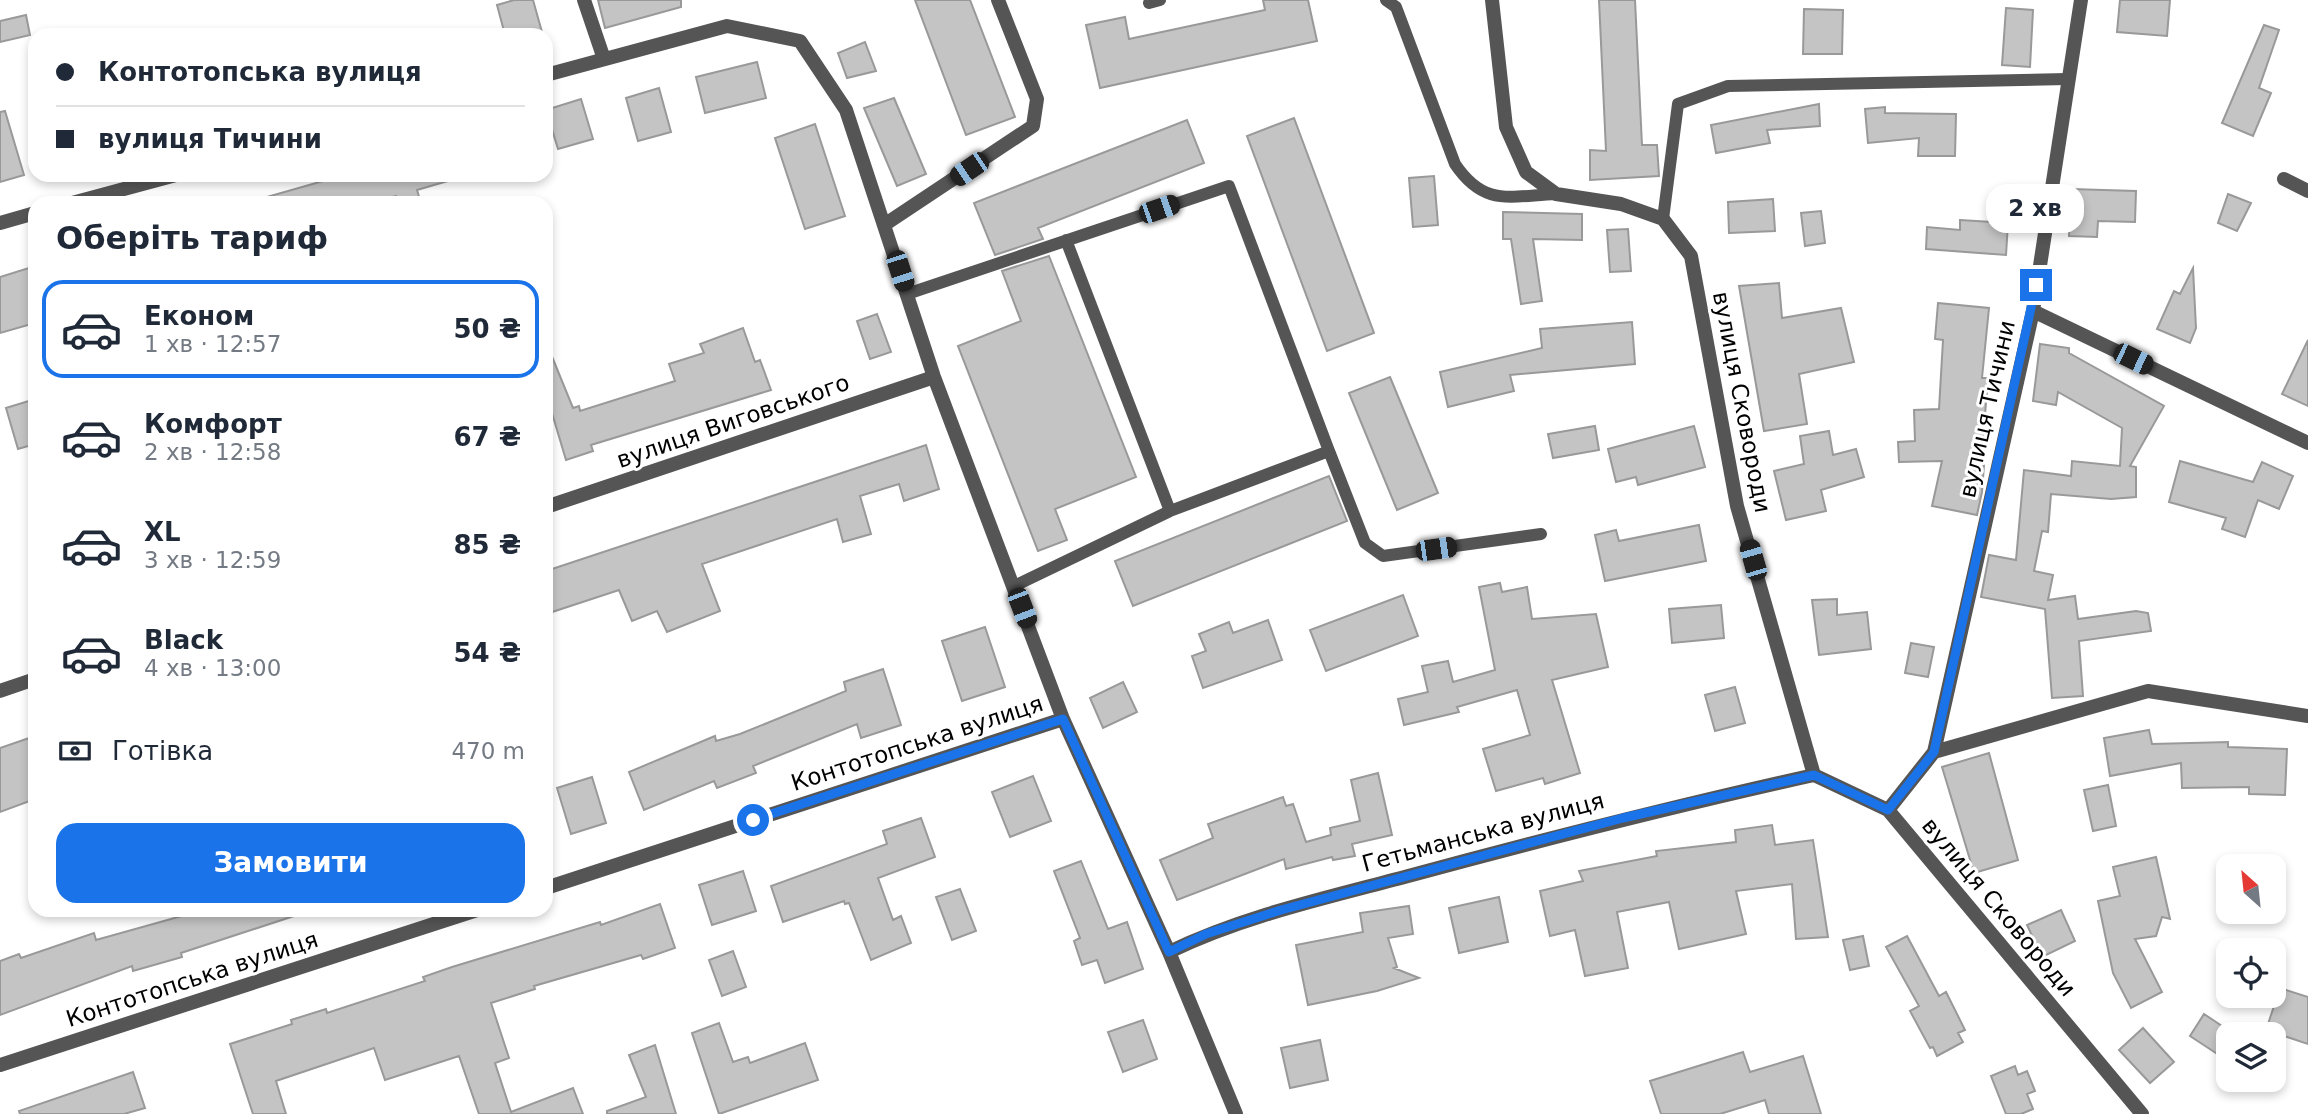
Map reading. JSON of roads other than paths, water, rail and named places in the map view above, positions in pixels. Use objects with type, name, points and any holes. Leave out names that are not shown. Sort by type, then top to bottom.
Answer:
[{"type":"street","points":[[584,0],[604,59]]},
{"type":"street","points":[[884,225],[1033,126],[1037,99],[998,0]]},
{"type":"street","points":[[1492,0],[1506,127],[1526,172],[1556,194],[1621,204],[1662,219]]},
{"type":"street","name":"вулиця Тичини","points":[[1888,810],[1934,752],[2033,311],[2081,0]]},
{"type":"street","points":[[553,73],[727,26],[800,41],[846,110],[934,377],[1063,719],[1169,952],[1236,1114]]},
{"type":"street","points":[[2284,179],[2308,191]]},
{"type":"street","points":[[98,196],[150,182]]},
{"type":"street","points":[[0,223],[28,215]]},
{"type":"street","name":"вулиця Сковороди","points":[[1662,219],[1691,256],[1737,506],[1814,775],[1888,810],[2143,1114]]},
{"type":"street","points":[[2033,311],[2308,443]]},
{"type":"street","name":"вулиця Виговського","points":[[553,506],[934,377]]},
{"type":"street","points":[[0,691],[28,681]]},
{"type":"street","points":[[1934,752],[2148,691],[2308,716]]},
{"type":"street","name":"Контотопська вулиця","points":[[553,886],[1063,719]]},
{"type":"street","name":"Гетьманська вулиця","points":[[1169,952],[1206,934],[1281,910],[1623,818],[1814,775]]},
{"type":"street","name":"Контотопська вулиця","points":[[0,1065],[455,917]]},
{"type":"lane","points":[[1386,0],[1396,7],[1455,164],[1469,184],[1493,196],[1556,194]]},
{"type":"lane","points":[[1662,219],[1678,104],[1728,86],[2067,79]]},
{"type":"lane","points":[[907,295],[1229,186],[1365,543],[1383,556],[1541,534]]},
{"type":"lane","points":[[1066,240],[1170,511]]},
{"type":"lane","points":[[1014,586],[1170,511],[1329,451]]}]
